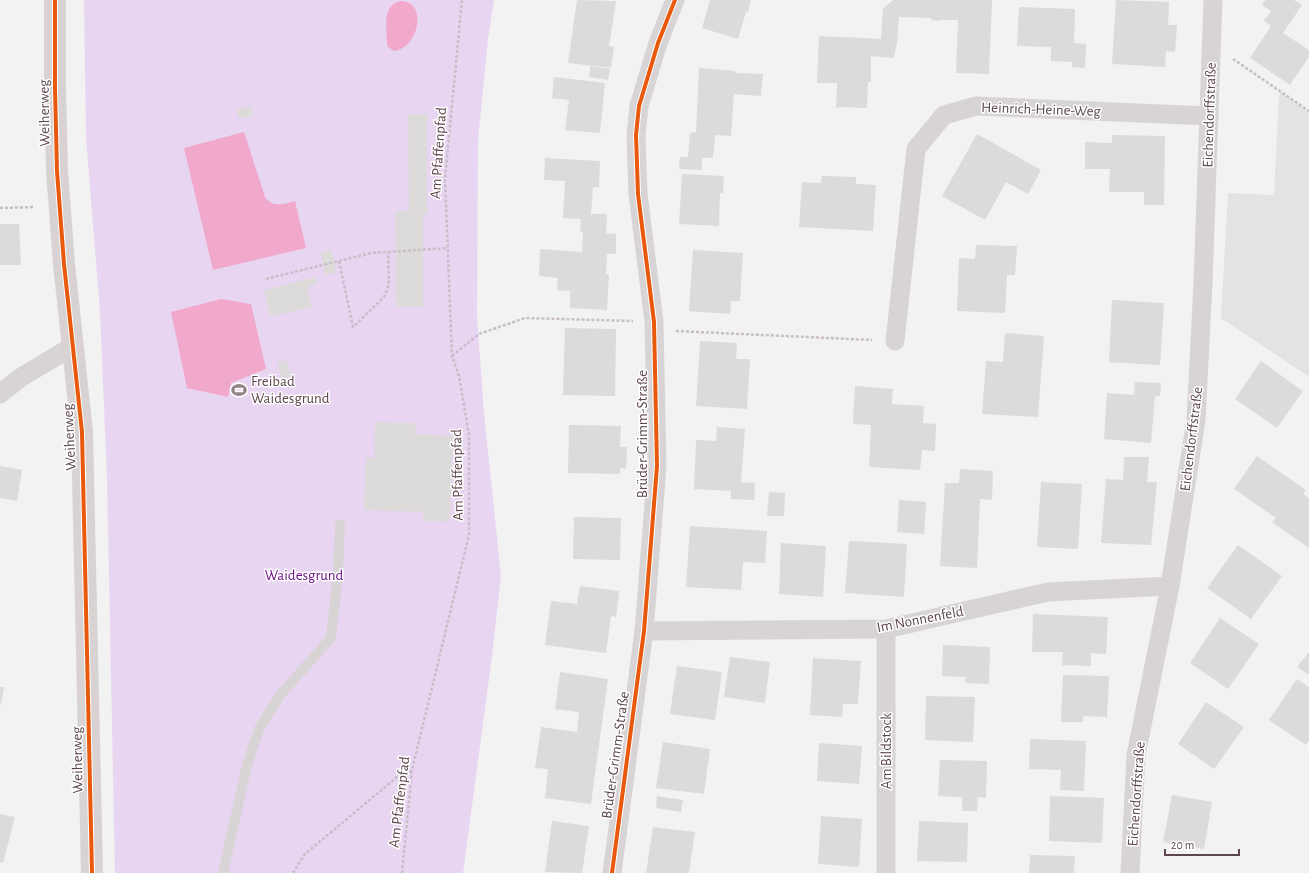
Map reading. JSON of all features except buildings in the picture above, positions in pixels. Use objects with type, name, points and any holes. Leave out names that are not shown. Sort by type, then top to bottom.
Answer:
[{"type":"main road","name":"Weiherweg","points":[[55,0],[57,171],[64,264],[82,432],[92,873]]},
{"type":"street","name":"Brüder-Grimm-Straße","points":[[612,873],[644,631],[657,466],[654,322],[638,194],[636,135],[639,106],[658,43],[675,0]]},
{"type":"street","name":"Eichendorffstraße","points":[[1130,873],[1136,755],[1170,586],[1196,420],[1203,283],[1213,0]]},
{"type":"street","name":"Heinrich-Heine-Weg","points":[[895,341],[916,149],[944,115],[976,106],[1209,116]]},
{"type":"street","points":[[0,394],[20,378],[73,346]]},
{"type":"street","name":"Im Nonnenfeld","points":[[644,631],[886,629],[1048,592],[1170,586]]},
{"type":"street","name":"Am Bildstock","points":[[886,629],[886,873]]},
{"type":"lane","points":[[223,873],[247,765],[259,729],[280,695],[331,638],[338,572],[340,524]]},
{"type":"path","points":[[1211,44],[1309,111]]},
{"type":"path","points":[[0,208],[39,207]]},
{"type":"path","points":[[266,279],[371,253],[448,248]]},
{"type":"path","points":[[339,260],[353,327],[384,297],[389,285],[388,252]]},
{"type":"path","points":[[452,356],[479,334],[525,318],[654,322]]},
{"type":"path","points":[[699,332],[895,341]]},
{"type":"path","points":[[294,873],[305,854],[397,777],[412,770]]},
{"type":"shaded area","points":[[401,1],[410,3],[415,9],[417,26],[414,35],[409,42],[402,48],[394,51],[388,47],[387,44],[386,18],[390,7]]},
{"type":"shaded area","points":[[1281,92],[1309,112],[1309,377],[1221,318],[1228,193],[1274,195],[1279,97]]},
{"type":"shaded area","points":[[244,132],[265,197],[275,204],[295,201],[306,248],[213,270],[184,148]]},
{"type":"shaded area","points":[[221,299],[251,304],[266,369],[231,383],[228,397],[187,388],[171,312]]},
{"type":"green space","name":"Freibad Waidesgrund","points":[[84,0],[494,0],[488,39],[478,140],[477,316],[484,413],[501,576],[492,656],[463,873],[115,873],[107,477],[100,312],[86,137]]},
{"type":"cycle path","points":[[55,0],[57,171],[64,264],[82,432],[92,873]]},
{"type":"cycle path","points":[[612,873],[644,631],[657,466],[654,322],[638,194],[636,135],[639,106],[658,43],[675,0]]},
{"type":"place","name":"Freibad Waidesgrund","points":[[239,390]]},
{"type":"park label","name":"Waidesgrund","points":[[304,575]]}]
